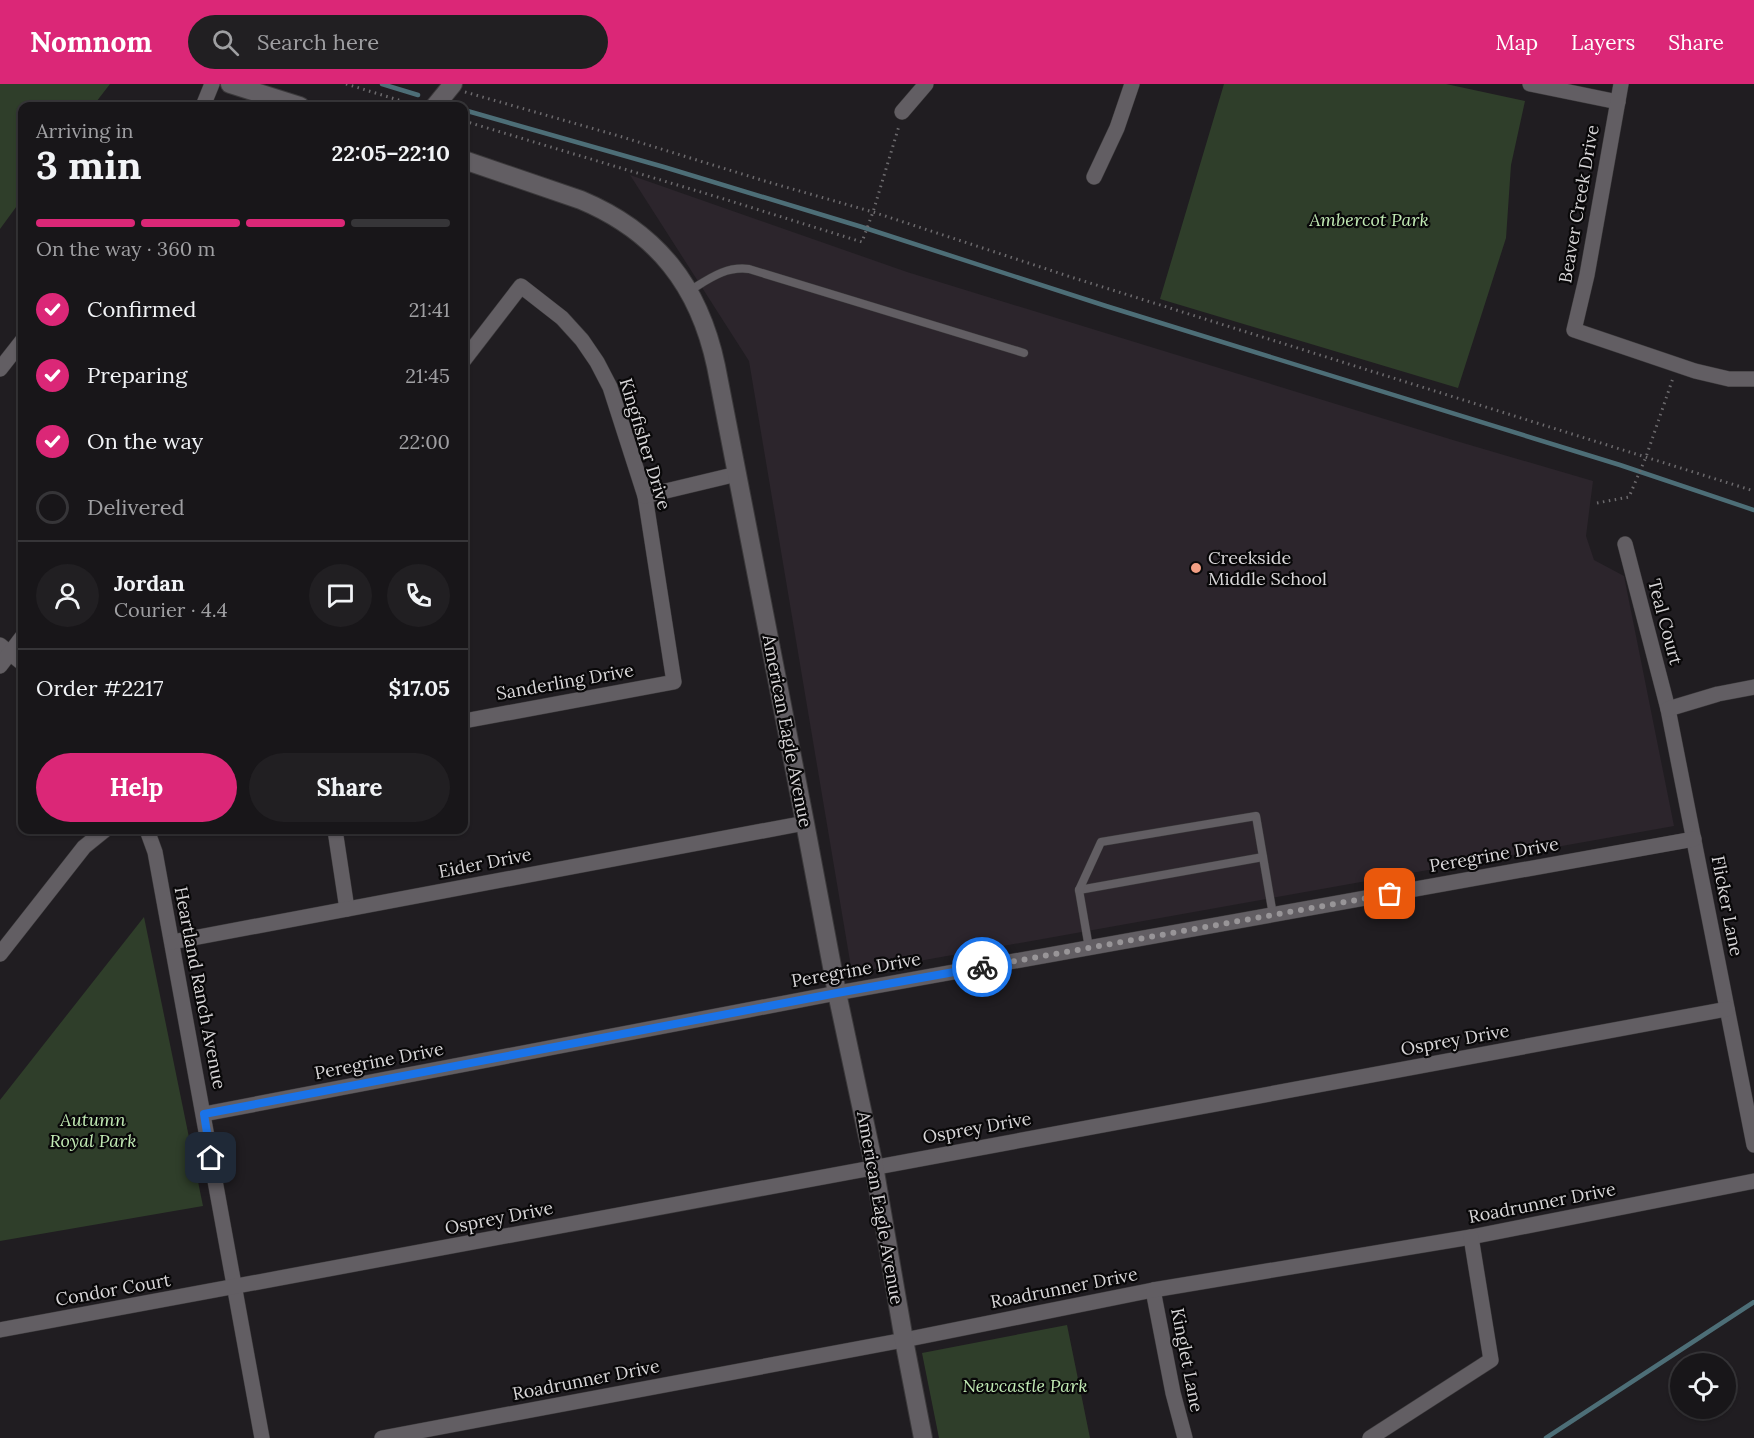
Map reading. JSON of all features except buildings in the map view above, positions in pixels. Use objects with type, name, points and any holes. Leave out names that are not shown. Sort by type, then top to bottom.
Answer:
[{"type":"street","points":[[205,102],[212,84]]},
{"type":"street","points":[[230,84],[287,102]]},
{"type":"street","points":[[902,112],[926,84]]},
{"type":"street","points":[[1094,177],[1118,128],[1132,84]]},
{"type":"street","points":[[1530,84],[1618,102]]},
{"type":"street","name":"Beaver Creek Drive","points":[[1621,84],[1587,275],[1574,330],[1677,365]]},
{"type":"street","points":[[438,102],[452,86]]},
{"type":"street","name":"American Eagle Avenue","points":[[468,161],[581,200],[615,216],[645,238],[674,269],[689,291],[705,325],[712,345],[837,993],[874,1166],[923,1438]]},
{"type":"street","name":"Kingfisher Drive","points":[[468,355],[521,286],[562,318],[582,340],[597,362],[610,387],[645,496],[674,682]]},
{"type":"street","points":[[0,369],[18,346]]},
{"type":"street","points":[[1677,365],[1729,379],[1754,379]]},
{"type":"street","points":[[645,496],[736,474]]},
{"type":"street","name":"Teal Court","points":[[1625,544],[1668,709]]},
{"type":"street","points":[[0,666],[5,649],[18,640]]},
{"type":"street","points":[[5,649],[18,660]]},
{"type":"street","name":"Sanderling Drive","points":[[468,720],[674,682]]},
{"type":"street","points":[[1668,709],[1718,694],[1754,687]]},
{"type":"street","name":"Flicker Lane","points":[[1668,709],[1754,1145]]},
{"type":"street","name":"Eider Drive","points":[[172,942],[805,823]]},
{"type":"street","points":[[0,954],[84,847],[100,834]]},
{"type":"street","name":"Heartland Ranch Avenue","points":[[148,834],[155,852],[172,942],[262,1438]]},
{"type":"street","points":[[336,834],[347,909]]},
{"type":"street","name":"Peregrine Drive","points":[[204,1114],[837,993],[1694,839]]},
{"type":"street","name":"Osprey Drive","points":[[234,1288],[874,1166],[1727,1009]]},
{"type":"street","name":"Roadrunner Drive","points":[[381,1438],[904,1340],[1153,1290],[1471,1237],[1754,1181]]},
{"type":"street","points":[[1370,1438],[1491,1360],[1471,1237]]},
{"type":"street","name":"Condor Court","points":[[0,1330],[234,1288]]},
{"type":"street","name":"Kinglet Lane","points":[[1153,1290],[1173,1393],[1185,1438]]},
{"type":"lane","points":[[689,291],[724,270],[749,269],[1024,352]]},
{"type":"lane","points":[[1089,948],[1079,890],[1101,842],[1256,816],[1273,915]]},
{"type":"lane","points":[[1079,890],[1263,857]]},
{"type":"path","points":[[346,84],[405,102]]},
{"type":"path","points":[[452,86],[873,212],[1074,278],[1754,491]]},
{"type":"path","points":[[468,122],[862,242],[902,112]]},
{"type":"path","points":[[1597,503],[1629,497],[1646,457],[1677,365]]},
{"type":"shaded area","name":"Creekside Middle School","points":[[630,175],[907,272],[1593,481],[1586,536],[1594,560],[1624,576],[1674,826],[852,973],[749,361]]},
{"type":"green space","points":[[0,84],[110,84],[96,102],[18,102],[18,204],[0,229]]},
{"type":"green space","name":"Ambercot Park","points":[[1224,84],[1446,84],[1525,101],[1511,165],[1506,238],[1458,388],[1160,299]]},
{"type":"green space","name":"Autumn Royal Park","points":[[144,917],[203,1206],[0,1241],[0,1100]]},
{"type":"green space","name":"Newcastle Park","points":[[1067,1325],[1090,1438],[939,1438],[922,1353]]},
{"type":"waterway","points":[[382,84],[418,95]]},
{"type":"waterway","points":[[468,111],[862,227],[1106,306],[1620,465],[1754,510]]},
{"type":"waterway","points":[[1546,1438],[1754,1302]]},
{"type":"way so far","points":[[982,967],[1390,894]]},
{"type":"place","name":"Creekside Middle School","points":[[1196,568]]},
{"type":"route","points":[[211,1158],[204,1114],[982,967]]}]
